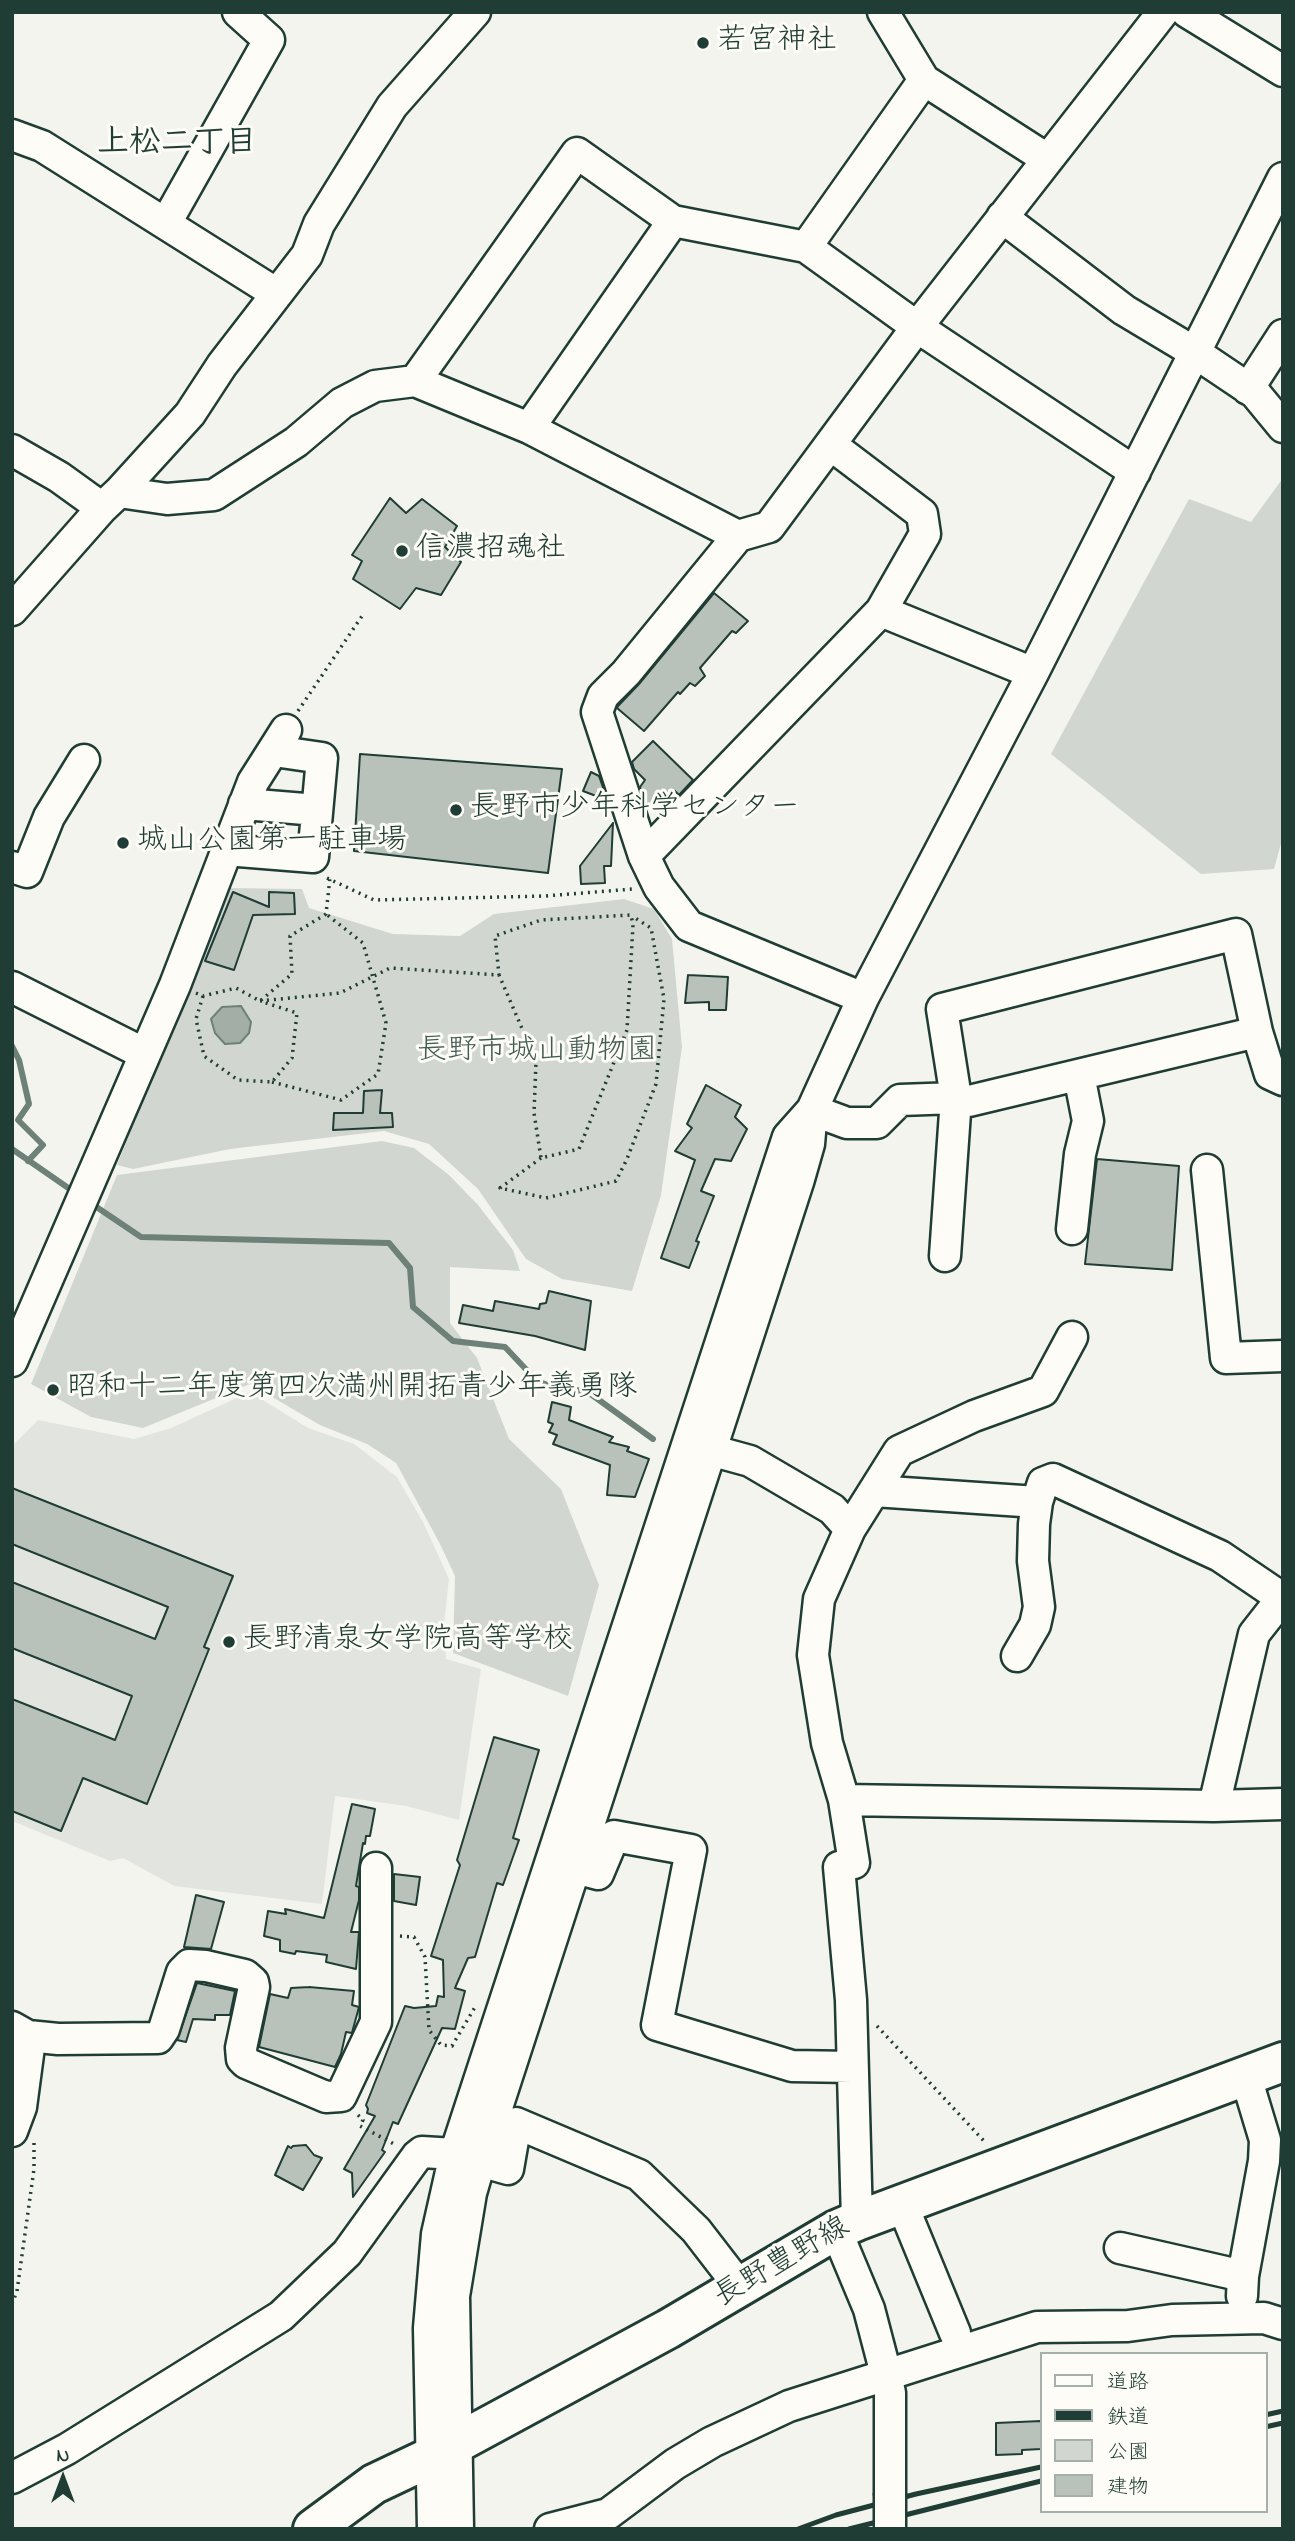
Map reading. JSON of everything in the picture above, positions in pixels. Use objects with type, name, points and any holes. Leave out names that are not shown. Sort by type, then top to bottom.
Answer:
[{"type":"main road","name":"長野豊野線","points":[[313,2529],[374,2484],[443,2450],[668,2329],[847,2225],[1283,2062]]},
{"type":"street","points":[[166,223],[269,40],[238,12]]},
{"type":"street","points":[[12,610],[190,414],[222,365],[307,255],[319,224],[392,106],[475,12]]},
{"type":"street","points":[[883,12],[924,80],[1047,159]]},
{"type":"street","points":[[863,999],[689,926],[659,887],[644,856],[597,712],[603,696],[626,673],[738,536],[769,527],[917,327],[1163,12]]},
{"type":"street","points":[[1187,12],[1283,71]]},
{"type":"street","points":[[806,247],[924,80]]},
{"type":"street","points":[[12,135],[42,146],[277,294]]},
{"type":"street","points":[[415,381],[577,153],[673,221],[806,247],[917,327],[1135,472]]},
{"type":"street","points":[[433,2529],[443,2450],[454,2296],[462,2238],[468,2158],[788,1137],[812,1110],[863,999],[1033,673],[1283,178]]},
{"type":"street","points":[[1002,217],[1124,310],[1255,393],[1283,427]]},
{"type":"street","points":[[529,428],[673,221]]},
{"type":"street","points":[[1248,389],[1283,335]]},
{"type":"street","points":[[12,450],[59,477],[111,500],[215,495],[296,442],[342,403],[375,386],[415,381],[529,428],[738,536]]},
{"type":"street","points":[[644,856],[881,611],[925,534],[922,514],[831,445]]},
{"type":"street","points":[[881,611],[1033,673]]},
{"type":"street","points":[[12,1361],[175,985],[253,782],[280,741],[321,758],[313,857],[224,858]]},
{"type":"street","points":[[12,867],[27,872],[49,817],[84,760]]},
{"type":"street","points":[[244,804],[317,810]]},
{"type":"street","points":[[945,1256],[956,1098],[942,1009],[1236,934],[1257,1032],[1270,1074],[1283,1080]]},
{"type":"street","points":[[12,986],[145,1054]]},
{"type":"street","points":[[812,1110],[847,1123],[877,1123],[900,1100],[956,1098],[969,1101],[1257,1032]]},
{"type":"street","points":[[1072,1229],[1080,1154],[1088,1121],[1079,1075]]},
{"type":"street","points":[[468,2158],[575,1868],[799,1179],[809,1144],[812,1110]]},
{"type":"street","points":[[1207,1170],[1226,1357],[1283,1356]]},
{"type":"street","points":[[890,2529],[890,2393],[847,2225],[852,2067],[851,2000],[839,1867],[855,1863],[844,1800],[827,1743],[813,1655],[819,1599],[850,1530],[899,1451],[974,1416],[1043,1391],[1072,1337]]},
{"type":"street","points":[[710,1450],[750,1461],[832,1509],[850,1530]]},
{"type":"street","points":[[1017,1656],[1035,1625],[1039,1607],[1033,1561],[1037,1502],[1044,1483],[1053,1479],[1220,1556],[1282,1597],[1254,1634],[1214,1806]]},
{"type":"street","points":[[874,1491],[1037,1502]]},
{"type":"street","points":[[844,1800],[1214,1806],[1283,1804]]},
{"type":"street","points":[[575,1868],[598,1874],[614,1836],[691,1850],[657,2025],[792,2066],[852,2067]]},
{"type":"street","points":[[20,2031],[58,2039],[158,2038],[164,2029],[182,1972],[189,1965],[206,1966],[245,1975],[253,1983],[241,2048],[242,2059],[246,2063],[326,2097],[341,2096],[376,2022],[376,1868]]},
{"type":"street","points":[[16,2119],[29,2057],[20,2031]]},
{"type":"street","points":[[1241,2318],[1243,2276],[1273,2162],[1246,2077]]},
{"type":"street","points":[[12,2478],[67,2449],[281,2316],[347,2253],[422,2152],[468,2158],[508,2169],[516,2123],[639,2175],[696,2230],[740,2287]]},
{"type":"street","points":[[902,2204],[955,2333]]},
{"type":"street","points":[[1120,2248],[1243,2276]]},
{"type":"street","points":[[550,2529],[608,2514],[675,2463],[712,2442],[789,2406],[1038,2327],[1128,2326],[1172,2320],[1241,2318],[1264,2318],[1283,2324]]},
{"type":"street","points":[[443,2450],[458,2529]]},
{"type":"path","points":[[280,741],[362,616]]},
{"type":"path","points":[[317,877],[330,878],[374,900],[545,896],[659,887]]},
{"type":"path","points":[[326,914],[330,878]]},
{"type":"path","points":[[203,996],[196,1019],[204,1056],[238,1080],[272,1083],[341,1100],[377,1074],[386,1023],[363,943],[326,914]]},
{"type":"path","points":[[260,1001],[292,974],[290,936],[326,914]]},
{"type":"path","points":[[541,1158],[534,1113],[536,1061],[499,975],[495,936],[541,920],[631,915],[650,928],[664,999],[656,1084],[616,1181],[546,1198],[500,1188],[541,1158],[579,1149],[627,1030],[633,925],[631,915]]},
{"type":"path","points":[[260,1001],[340,993],[390,968],[499,975]]},
{"type":"path","points":[[175,985],[203,996],[236,988],[260,1001],[297,1013],[292,1058],[272,1083]]},
{"type":"path","points":[[377,1935],[414,1937],[425,1957],[429,2030],[441,2045],[452,2046],[477,2004]]},
{"type":"path","points":[[870,2019],[1007,2165]]},
{"type":"path","points":[[341,2096],[363,2120],[360,2126],[417,2156]]},
{"type":"path","points":[[12,2304],[17,2291],[34,2169],[34,2120],[16,2119]]},
{"type":"shaded area","points":[[241,1006],[251,1022],[249,1033],[240,1043],[225,1044],[215,1033],[211,1019],[222,1007]]},
{"type":"shaded area","name":"長野清泉女学院高等学校","points":[[250,1392],[308,1428],[354,1444],[397,1477],[424,1524],[449,1579],[444,1624],[446,1659],[481,1669],[459,1820],[406,1806],[335,1796],[322,1904],[174,1886],[123,1858],[110,1861],[12,1821],[12,1449],[15,1443],[38,1420],[134,1439],[171,1428]]},
{"type":"green space","points":[[1283,478],[1283,836],[1274,869],[1201,874],[1051,754],[1189,499],[1251,522]]},
{"type":"green space","name":"長野市城山動物園","points":[[227,888],[302,889],[309,908],[393,934],[460,936],[494,914],[624,899],[654,909],[672,939],[682,1047],[661,1195],[632,1291],[562,1279],[526,1259],[478,1189],[429,1144],[384,1131],[230,1149],[133,1169],[117,1165]]},
{"type":"green space","points":[[382,1141],[414,1148],[449,1175],[478,1205],[513,1250],[520,1271],[450,1267],[450,1323],[477,1358],[509,1439],[561,1489],[599,1585],[568,1696],[453,1653],[455,1576],[396,1463],[367,1444],[320,1425],[250,1384],[143,1428],[91,1417],[31,1384],[117,1175]]},
{"type":"building","name":"信濃招魂社","points":[[390,498],[406,513],[422,499],[457,526],[445,547],[461,562],[441,595],[416,588],[400,609],[353,579],[362,561],[352,555]]},
{"type":"building","points":[[714,593],[748,621],[736,633],[732,631],[700,668],[705,676],[695,686],[690,683],[680,694],[678,692],[644,731],[617,708],[618,706]]},
{"type":"building","points":[[653,741],[693,780],[679,795],[675,791],[657,812],[644,801],[640,787],[645,780],[634,769],[632,762]]},
{"type":"building","name":"長野市少年科学センター","points":[[360,754],[562,769],[548,873],[354,851]]},
{"type":"building","points":[[591,772],[599,776],[605,793],[604,799],[583,791]]},
{"type":"building","points":[[613,823],[611,866],[604,866],[605,883],[581,884],[580,866]]},
{"type":"building","points":[[233,892],[269,907],[269,892],[294,893],[295,914],[253,915],[234,970],[205,961]]},
{"type":"building","points":[[688,975],[728,977],[726,1010],[709,1010],[709,1002],[685,1003]]},
{"type":"building","points":[[706,1085],[741,1105],[735,1117],[747,1129],[731,1161],[715,1159],[701,1191],[714,1196],[696,1241],[699,1242],[689,1268],[661,1258],[695,1160],[675,1151],[692,1128],[687,1124]]},
{"type":"building","points":[[382,1090],[380,1113],[392,1113],[393,1127],[333,1130],[334,1113],[363,1113],[364,1091]]},
{"type":"building","points":[[1097,1159],[1179,1166],[1172,1270],[1085,1264]]},
{"type":"building","points":[[549,1291],[591,1301],[585,1350],[535,1336],[459,1323],[463,1305],[493,1311],[495,1301],[539,1309],[540,1304],[546,1303]]},
{"type":"building","points":[[552,1402],[571,1407],[569,1420],[613,1437],[609,1442],[629,1447],[627,1451],[649,1459],[635,1497],[607,1495],[610,1465],[553,1444],[557,1435],[549,1432],[553,1424],[548,1422]]},
{"type":"building","points":[[12,1488],[233,1576],[204,1647],[209,1649],[147,1804],[83,1778],[61,1831],[12,1811],[12,1699],[115,1740],[132,1696],[12,1648],[12,1582],[155,1639],[168,1607],[12,1544]]},
{"type":"building","points":[[494,1737],[539,1750],[513,1838],[519,1840],[503,1885],[497,1883],[475,1957],[468,1958],[455,1988],[465,1991],[455,2029],[442,2028],[398,2124],[393,2122],[382,2150],[385,2152],[353,2197],[352,2173],[344,2169],[375,2116],[367,2113],[366,2105],[405,2006],[436,2006],[438,1996],[444,1997],[443,1960],[431,1956],[460,1865],[457,1860]]},
{"type":"building","points":[[352,1804],[375,1809],[370,1836],[366,1836],[365,1844],[363,1843],[356,1886],[359,1887],[359,1900],[351,1932],[359,1932],[356,1969],[326,1962],[327,1955],[280,1951],[280,1940],[264,1936],[268,1911],[286,1914],[285,1909],[324,1918]]},
{"type":"building","points":[[394,1874],[420,1877],[416,1905],[394,1901]]},
{"type":"building","points":[[196,1895],[224,1902],[211,1949],[184,1947]]},
{"type":"building","points":[[197,1983],[235,1991],[230,2015],[215,2015],[215,2020],[193,2019],[186,2042],[177,2040]]},
{"type":"building","points":[[291,1988],[354,1991],[352,2005],[359,2007],[352,2033],[346,2032],[335,2067],[259,2047],[270,1994],[288,1998]]},
{"type":"building","points":[[306,2145],[314,2155],[322,2158],[303,2190],[275,2175],[288,2146],[291,2148]]},
{"type":"building","points":[[1040,2421],[1040,2449],[1022,2450],[1022,2454],[996,2455],[996,2423]]},
{"type":"waterway","points":[[12,1046],[19,1060],[29,1104],[18,1120],[43,1145],[28,1161]]},
{"type":"waterway","points":[[12,1149],[77,1194]]},
{"type":"waterway","points":[[89,1202],[141,1237],[389,1243],[410,1268],[413,1307],[453,1341],[505,1347],[537,1381],[592,1395],[653,1439]]},
{"type":"railway","points":[[1267,2415],[1283,2411]]},
{"type":"railway","points":[[1267,2427],[1283,2423]]},
{"type":"railway","points":[[798,2529],[836,2515],[916,2494],[1040,2467]]},
{"type":"railway","points":[[849,2529],[1040,2481]]},
{"type":"place","name":"若宮神社","points":[[703,43]]},
{"type":"place","name":"信濃招魂社","points":[[402,551]]},
{"type":"place","name":"長野市少年科学センター","points":[[456,810]]},
{"type":"place","name":"城山公園第一駐車場","points":[[123,843]]},
{"type":"place","name":"昭和十二年度第四次満州開拓青少年義勇隊","points":[[53,1390]]},
{"type":"place","name":"長野清泉女学院高等学校","points":[[229,1642]]},
{"type":"district","name":"上松二丁目","points":[[177,146]]}]
